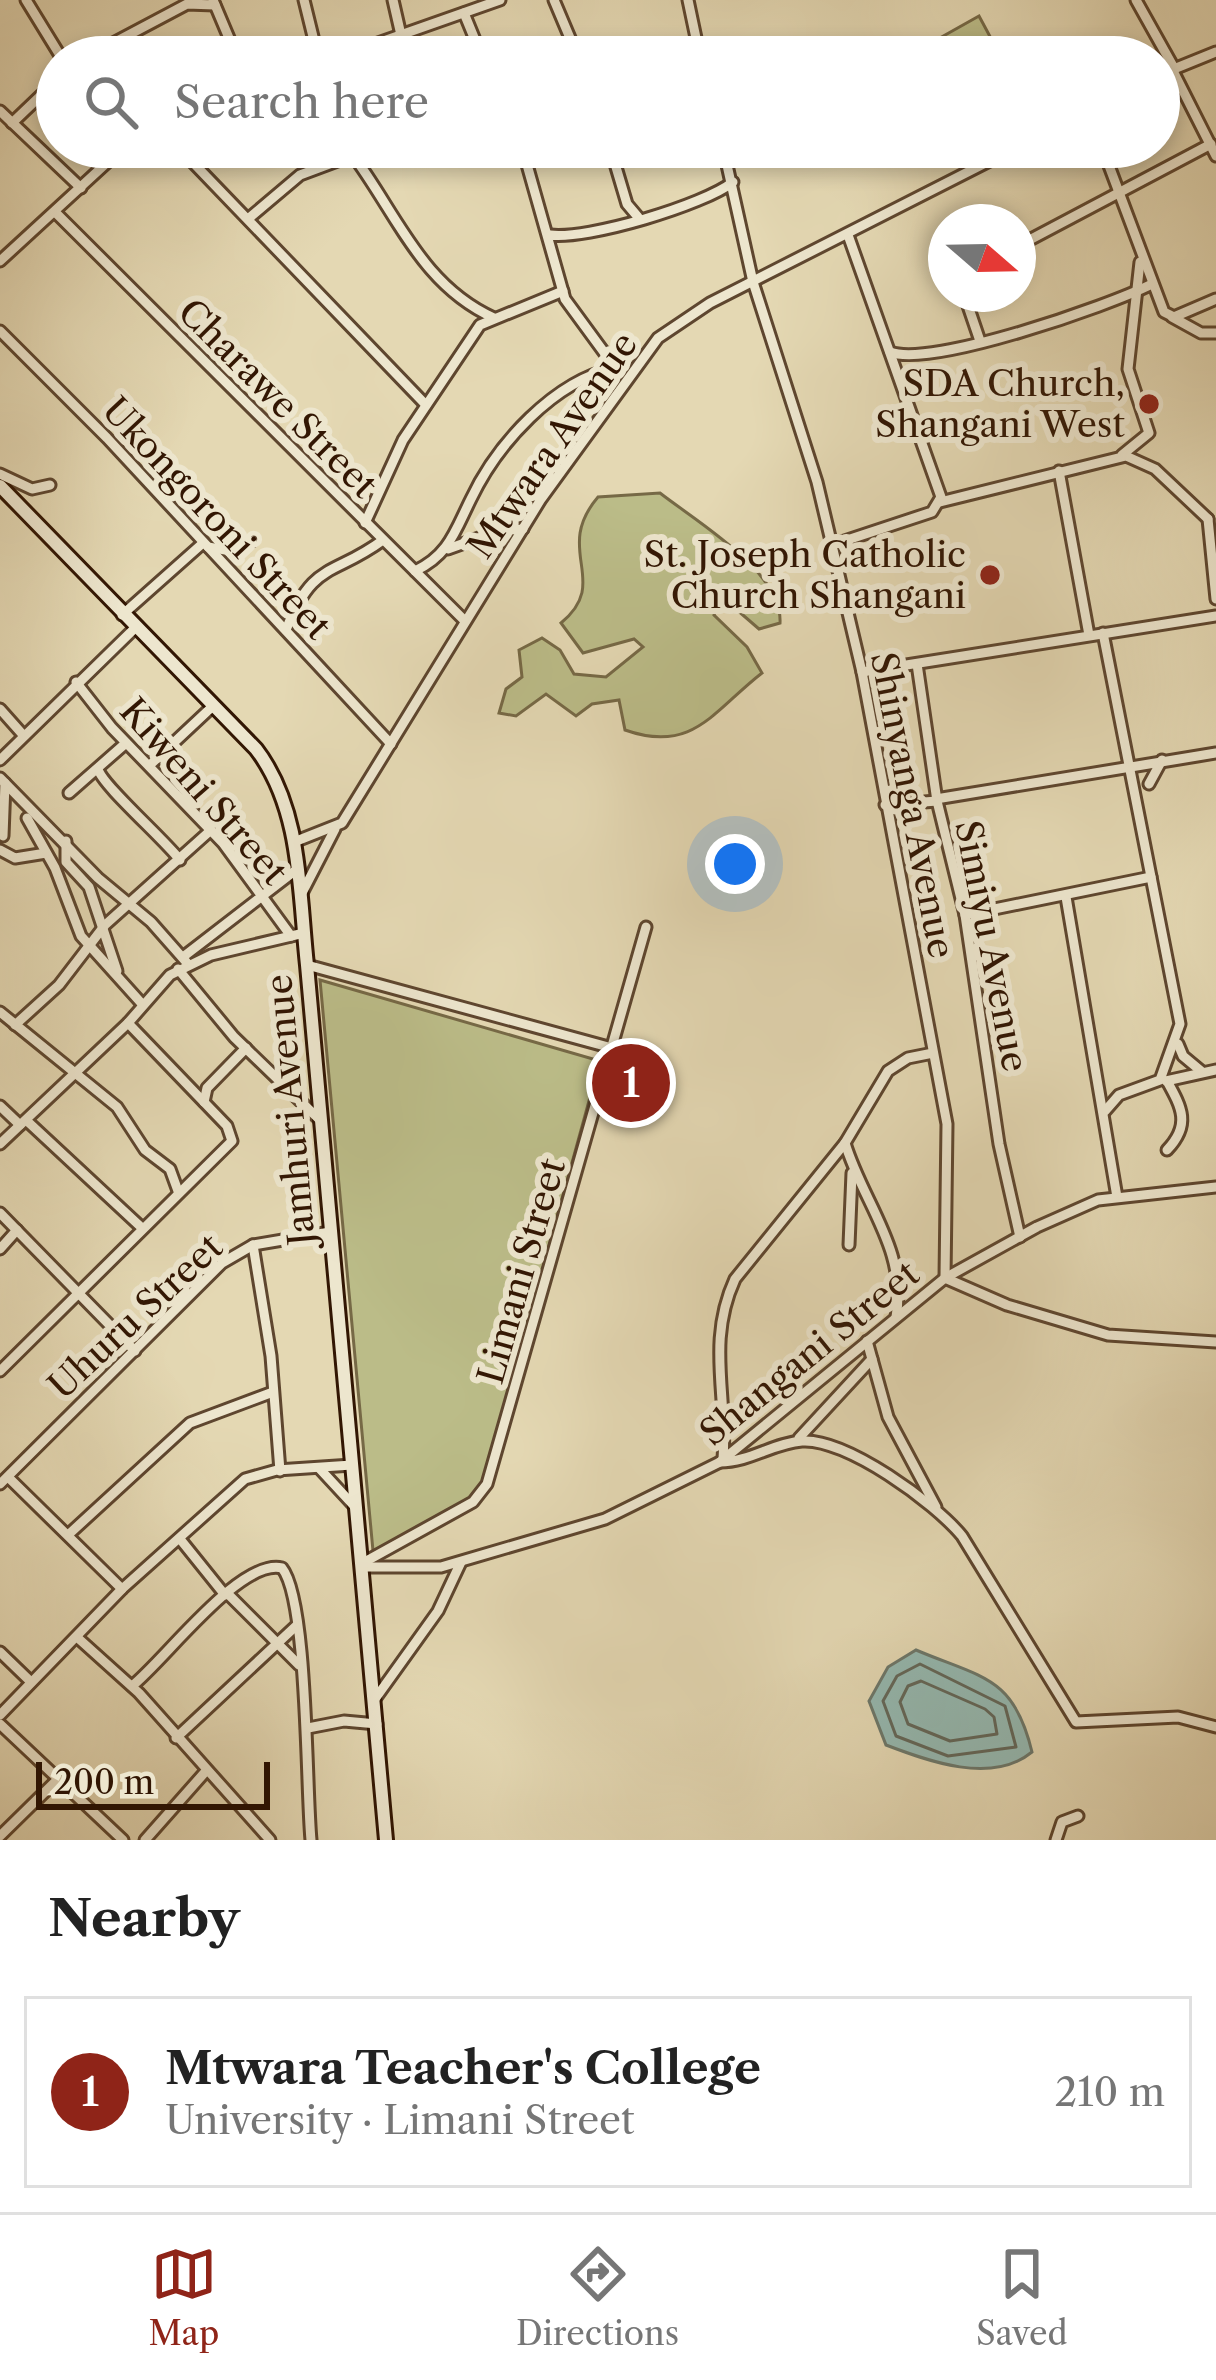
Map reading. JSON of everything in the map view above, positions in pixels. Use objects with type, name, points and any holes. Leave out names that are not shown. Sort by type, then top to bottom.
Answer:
[{"type":"street","points":[[26,0],[48,36]]},
{"type":"street","points":[[304,0],[316,36]]},
{"type":"street","points":[[393,0],[401,35]]},
{"type":"street","points":[[398,36],[500,0]]},
{"type":"street","points":[[554,0],[569,36]]},
{"type":"street","points":[[688,0],[696,36]]},
{"type":"street","points":[[1136,0],[1156,36]]},
{"type":"street","points":[[127,36],[187,4],[213,2],[228,36]]},
{"type":"street","points":[[464,13],[473,36]]},
{"type":"street","points":[[1180,65],[1216,52]]},
{"type":"street","points":[[1180,82],[1213,150],[1180,164]]},
{"type":"street","points":[[8,125],[36,99]]},
{"type":"street","points":[[0,111],[8,125],[36,149]]},
{"type":"street","points":[[58,168],[81,188]]},
{"type":"street","points":[[0,261],[102,168]]},
{"type":"street","points":[[198,168],[426,405]]},
{"type":"street","points":[[248,219],[291,181],[320,168]]},
{"type":"street","points":[[361,168],[426,266],[456,295],[494,318]]},
{"type":"street","points":[[529,168],[562,291],[625,377]]},
{"type":"street","points":[[616,168],[627,204],[638,217]]},
{"type":"street","name":"Shinyanga Avenue","points":[[729,168],[753,282],[832,545],[862,673],[950,1155],[945,1278]]},
{"type":"street","name":"Mtwara Avenue","points":[[299,898],[335,829],[465,621],[625,377],[676,323],[977,168]]},
{"type":"street","points":[[1109,168],[1140,257],[1172,317],[1201,333],[1216,333]]},
{"type":"street","points":[[1036,236],[1117,191],[1171,168]]},
{"type":"street","points":[[550,235],[586,235],[638,217],[701,204],[733,182]]},
{"type":"street","points":[[622,224],[627,204]]},
{"type":"street","name":"Charawe Street","points":[[55,212],[465,621]]},
{"type":"street","points":[[848,235],[937,475],[940,502]]},
{"type":"street","points":[[0,243],[10,253]]},
{"type":"street","points":[[832,545],[932,512],[940,502],[1121,456],[1149,433],[1128,369],[1140,257]]},
{"type":"street","points":[[890,352],[913,358],[980,341],[1152,284]]},
{"type":"street","points":[[365,523],[398,449],[480,326],[562,291]]},
{"type":"street","points":[[1172,317],[1216,299]]},
{"type":"street","points":[[970,312],[980,341]]},
{"type":"street","name":"Ukongoroni Street","points":[[0,331],[391,744]]},
{"type":"street","points":[[446,550],[474,493],[522,424],[538,408],[615,368]]},
{"type":"street","points":[[1121,456],[1154,469],[1212,517],[1216,599]]},
{"type":"street","points":[[1059,471],[1089,635]]},
{"type":"street","points":[[0,474],[32,489],[50,485]]},
{"type":"street","name":"Jamhuri Avenue","points":[[0,486],[271,769],[293,842],[297,934],[307,965],[386,1840]]},
{"type":"street","points":[[415,572],[446,550],[498,531],[523,529]]},
{"type":"street","points":[[286,630],[296,602],[315,581],[344,557],[362,555],[383,540]]},
{"type":"street","points":[[122,615],[205,545],[231,552],[252,541]]},
{"type":"street","points":[[230,572],[231,552]]},
{"type":"street","points":[[862,673],[1216,616]]},
{"type":"street","points":[[0,760],[135,628]]},
{"type":"street","points":[[1103,633],[1178,1007],[1178,1039],[1183,1056],[1203,1073]]},
{"type":"street","name":"Simiyu Avenue","points":[[917,664],[937,800],[965,915],[999,1144],[1020,1237]]},
{"type":"street","name":"Kiweni Street","points":[[76,682],[126,743],[211,830],[297,934]]},
{"type":"street","points":[[151,764],[214,705]]},
{"type":"street","points":[[0,710],[24,736]]},
{"type":"street","points":[[69,793],[126,743]]},
{"type":"street","points":[[885,806],[1216,753]]},
{"type":"street","points":[[1149,784],[1162,760]]},
{"type":"street","points":[[98,769],[105,784],[148,820],[180,860]]},
{"type":"street","points":[[3,781],[98,878],[132,904],[246,1048],[322,1122]]},
{"type":"street","points":[[1,838],[3,781]]},
{"type":"street","points":[[1,838],[32,815]]},
{"type":"street","points":[[32,815],[75,927],[143,1005]]},
{"type":"street","points":[[293,842],[335,829]]},
{"type":"street","points":[[15,1025],[105,925],[211,830]]},
{"type":"street","points":[[66,842],[66,862],[87,883],[105,925],[117,974]]},
{"type":"street","points":[[0,850],[15,858],[46,853]]},
{"type":"street","points":[[0,1144],[128,1023],[183,963],[261,892],[296,869]]},
{"type":"street","points":[[965,915],[1151,877]]},
{"type":"street","points":[[1066,897],[1117,1197]]},
{"type":"street","name":"Limani Street","points":[[362,1566],[473,1502],[487,1484],[646,927]]},
{"type":"street","points":[[183,963],[297,934]]},
{"type":"street","points":[[307,965],[611,1048]]},
{"type":"street","points":[[0,1012],[45,1044],[44,1053],[75,1071],[117,1107],[143,1148],[170,1169],[178,1191]]},
{"type":"street","points":[[0,1371],[232,1141],[231,1131],[128,1023]]},
{"type":"street","points":[[1167,1150],[1183,1130],[1184,1119],[1164,1080],[1178,1039]]},
{"type":"street","points":[[204,1102],[207,1088],[246,1048]]},
{"type":"street","points":[[933,1053],[908,1058],[888,1071],[845,1143],[782,1226],[745,1261],[724,1304],[716,1371],[728,1415],[722,1460],[742,1461],[794,1442],[826,1443],[865,1459],[939,1511]]},
{"type":"street","points":[[1105,1112],[1117,1096],[1216,1070]]},
{"type":"street","points":[[0,1106],[142,1228]]},
{"type":"street","points":[[845,1143],[853,1171],[892,1244],[896,1317]]},
{"type":"street","points":[[849,1245],[853,1171]]},
{"type":"street","name":"Shangani Street","points":[[362,1566],[422,1570],[605,1519],[722,1460],[945,1278],[1020,1237],[1078,1206],[1216,1187]]},
{"type":"street","points":[[0,1213],[135,1351]]},
{"type":"street","points":[[0,1249],[17,1230]]},
{"type":"street","name":"Uhuru Street","points":[[4,1480],[222,1263],[253,1245],[330,1232]]},
{"type":"street","points":[[253,1245],[280,1471]]},
{"type":"street","points":[[945,1278],[1007,1305],[1108,1335],[1216,1342]]},
{"type":"street","points":[[867,1341],[888,1417],[939,1511],[969,1546],[985,1582],[1076,1722],[1178,1717],[1216,1726]]},
{"type":"street","points":[[794,1442],[872,1359]]},
{"type":"street","points":[[68,1534],[182,1428],[274,1392]]},
{"type":"street","points":[[0,1714],[79,1639],[122,1589],[244,1479],[352,1465]]},
{"type":"street","points":[[319,1468],[356,1508]]},
{"type":"street","points":[[4,1480],[68,1534],[122,1589]]},
{"type":"street","points":[[180,1539],[274,1645],[299,1665]]},
{"type":"street","points":[[375,1700],[438,1611],[461,1562]]},
{"type":"street","points":[[131,1686],[226,1594],[261,1569],[278,1566],[295,1596],[308,1729],[311,1840]]},
{"type":"street","points":[[176,1738],[296,1626]]},
{"type":"street","points":[[79,1639],[131,1686],[270,1840]]},
{"type":"street","points":[[0,1652],[31,1682]]},
{"type":"street","points":[[308,1729],[355,1720],[377,1724]]},
{"type":"street","points":[[0,1724],[123,1840]]},
{"type":"street","points":[[145,1840],[206,1771]]},
{"type":"street","points":[[0,1836],[56,1781]]},
{"type":"street","points":[[1056,1840],[1062,1822],[1078,1816]]},
{"type":"green space","points":[[979,16],[990,36],[943,36]]},
{"type":"green space","points":[[660,493],[735,550],[768,585],[780,623],[759,629],[729,603],[719,601],[714,615],[747,647],[762,673],[701,725],[668,737],[625,730],[619,700],[592,704],[576,716],[546,694],[516,716],[499,713],[506,689],[522,677],[519,650],[542,638],[560,650],[574,674],[606,677],[643,647],[634,639],[583,653],[561,623],[582,593],[580,534],[598,497]]},
{"type":"green space","points":[[320,980],[600,1061],[483,1486],[469,1501],[373,1551]]},
{"type":"water","points":[[916,1650],[977,1675],[1005,1694],[1025,1727],[1032,1752],[1016,1762],[979,1769],[940,1763],[886,1745],[869,1701],[888,1667]]},
{"type":"place","name":"SDA Church, Shangani West","points":[[1149,404]]},
{"type":"place","name":"St. Joseph Catholic Church Shangani","points":[[990,575]]},
{"type":"place","name":"Mtwara Teacher's College","points":[[631,1083]]}]
